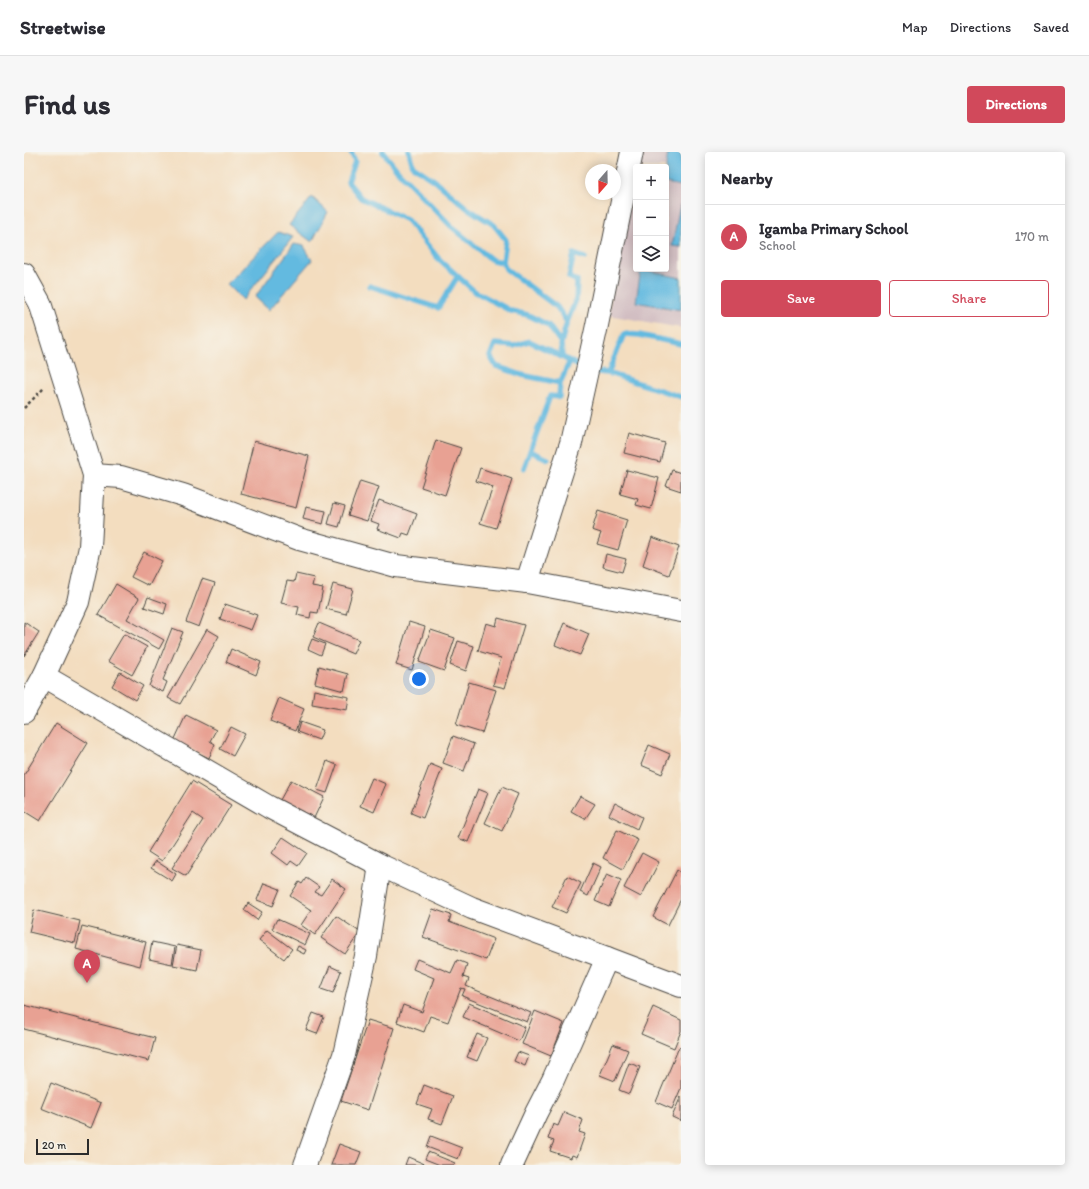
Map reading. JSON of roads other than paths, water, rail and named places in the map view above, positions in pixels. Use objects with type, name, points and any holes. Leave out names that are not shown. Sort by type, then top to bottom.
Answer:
[{"type":"street","points":[[527,582],[571,443],[598,323],[632,152]]},
{"type":"street","points":[[24,274],[40,303],[94,475],[90,547],[78,602],[44,676],[24,712]]},
{"type":"street","points":[[94,475],[121,477],[183,495],[299,539],[396,566],[527,582],[681,611]]},
{"type":"street","points":[[44,676],[269,808],[380,865],[472,908],[681,986]]},
{"type":"street","points":[[305,1165],[344,1055],[366,956],[380,865]]},
{"type":"street","points":[[512,1165],[553,1080],[607,958]]},
{"type":"water","points":[[668,152],[681,152],[681,186],[669,184],[669,164],[666,164]]},
{"type":"water","points":[[312,197],[328,212],[312,242],[289,225]]},
{"type":"water","points":[[681,205],[681,247],[672,246]]},
{"type":"water","points":[[278,232],[293,237],[243,300],[227,284]]},
{"type":"water","points":[[294,244],[304,246],[312,260],[269,310],[255,297]]},
{"type":"water","points":[[641,272],[654,272],[681,278],[681,310],[636,302]]},
{"type":"waterway","points":[[351,152],[355,161],[348,182],[361,198],[407,220],[438,258],[474,291],[511,311],[528,315],[548,325],[561,343],[562,357],[577,365]]},
{"type":"waterway","points":[[383,152],[398,171],[452,227],[492,260],[503,262]]},
{"type":"waterway","points":[[409,152],[413,166],[434,180],[467,208],[494,225],[506,240],[503,262],[506,269],[557,307],[567,322],[561,343]]},
{"type":"waterway","points":[[567,322],[576,300],[577,281],[569,277],[574,254],[585,258]]},
{"type":"waterway","points":[[370,286],[438,308],[458,276]]},
{"type":"waterway","points":[[608,373],[624,334],[639,335],[681,344]]},
{"type":"waterway","points":[[560,383],[522,375],[496,366],[490,356],[495,344],[514,346],[529,341],[562,357]]},
{"type":"waterway","points":[[524,468],[550,396],[559,397],[560,383],[570,361]]},
{"type":"waterway","points":[[598,372],[608,373],[681,397]]},
{"type":"waterway","points":[[530,451],[548,459]]},
{"type":"place","name":"Igamba Primary School","points":[[87,983]]}]
